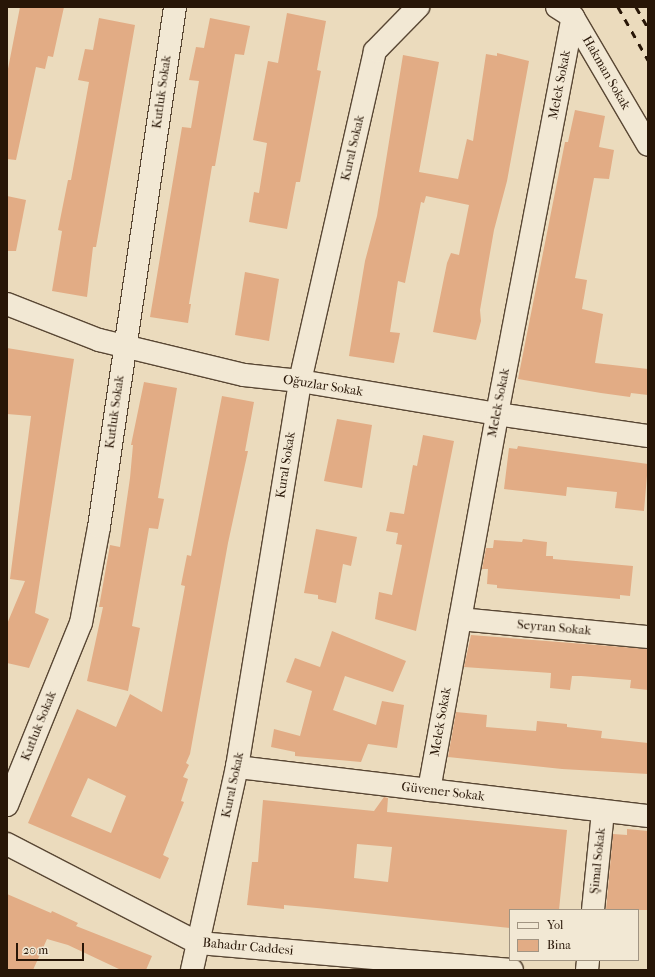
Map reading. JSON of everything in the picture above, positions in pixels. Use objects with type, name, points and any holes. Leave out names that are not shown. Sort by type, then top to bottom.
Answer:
[{"type":"street","name":"Kutluk Sokak","points":[[7,805],[81,623],[99,527],[124,346],[175,7]]},
{"type":"street","name":"Kural Sokak","points":[[192,970],[237,767],[300,381],[375,51],[418,7]]},
{"type":"street","name":"Hakman Sokak","points":[[565,12],[648,145]]},
{"type":"street","name":"Melek Sokak","points":[[429,790],[497,414],[565,12]]},
{"type":"street","name":"Oğuzlar Sokak","points":[[7,304],[57,326],[124,346],[244,375],[300,381],[497,414],[648,436]]},
{"type":"street","name":"Seyran Sokak","points":[[460,619],[648,637]]},
{"type":"street","name":"Güvener Sokak","points":[[237,767],[603,812],[648,816]]},
{"type":"street","name":"Şimal Sokak","points":[[594,909],[603,812]]},
{"type":"street","name":"Bahadır Caddesi","points":[[7,844],[198,943],[386,964],[512,970]]},
{"type":"building","points":[[20,7],[64,7],[53,57],[48,56],[45,69],[36,67],[16,160],[7,159],[7,74]]},
{"type":"building","points":[[287,13],[326,21],[317,70],[321,71],[300,182],[296,182],[287,229],[249,222],[254,192],[259,193],[267,143],[253,140],[268,61],[278,63]]},
{"type":"building","points":[[99,18],[135,25],[96,247],[93,247],[87,297],[52,291],[62,231],[58,230],[68,180],[71,180],[89,82],[78,80],[85,49],[93,50]]},
{"type":"building","points":[[210,18],[250,26],[244,55],[235,54],[215,166],[212,166],[189,304],[191,304],[188,323],[150,317],[182,127],[191,128],[199,81],[189,80],[196,47],[204,48]]},
{"type":"building","points":[[497,53],[529,61],[507,181],[494,230],[480,310],[481,321],[476,340],[433,332],[447,263],[451,253],[459,255],[469,205],[426,196],[424,203],[421,202],[405,283],[398,281],[390,332],[400,333],[394,363],[349,356],[365,261],[377,216],[403,55],[439,62],[419,172],[458,179],[467,139],[473,141],[486,54],[497,56]]},
{"type":"building","points":[[575,110],[605,116],[599,147],[614,150],[609,179],[594,178],[575,278],[587,280],[582,309],[603,314],[595,363],[648,369],[648,395],[631,393],[630,397],[518,379],[565,142],[568,142]]},
{"type":"building","points":[[7,196],[26,200],[16,251],[7,251]]},
{"type":"building","points":[[245,272],[279,279],[269,341],[235,335]]},
{"type":"building","points":[[7,348],[74,359],[35,613],[49,619],[29,668],[7,663],[7,624],[25,581],[10,579],[31,416],[7,414]]},
{"type":"building","points":[[144,382],[177,388],[158,498],[164,499],[158,529],[149,528],[132,626],[140,628],[128,691],[87,681],[103,607],[99,607],[110,545],[120,547],[130,478],[133,445],[131,445]]},
{"type":"building","points":[[222,396],[254,402],[245,451],[248,451],[228,543],[190,754],[186,763],[189,765],[183,777],[188,779],[181,801],[184,802],[163,855],[169,858],[160,879],[28,823],[77,709],[116,727],[130,694],[162,712],[185,586],[181,585],[187,555],[191,556]],"holes":[[[88,778],[126,796],[111,833],[71,816]]]},
{"type":"building","points":[[337,419],[372,425],[362,488],[324,481]]},
{"type":"building","points":[[423,435],[454,441],[416,631],[375,619],[379,592],[392,595],[402,545],[396,544],[398,533],[386,531],[390,512],[404,514],[413,465],[417,466]]},
{"type":"building","points":[[518,446],[648,464],[644,511],[615,508],[617,492],[567,487],[566,496],[504,489],[509,448],[517,449]]},
{"type":"building","points":[[316,529],[357,537],[351,566],[343,564],[336,603],[318,599],[318,595],[304,593]]},
{"type":"building","points":[[523,539],[547,542],[546,556],[553,556],[553,559],[633,566],[630,596],[620,595],[620,599],[497,588],[497,585],[487,584],[488,569],[482,569],[486,548],[493,548],[494,540],[522,542]]},
{"type":"building","points":[[332,631],[406,661],[393,692],[345,676],[333,710],[376,725],[382,701],[404,705],[397,748],[368,744],[361,762],[295,756],[295,752],[271,747],[274,729],[300,736],[312,691],[286,682],[295,658],[320,667]]},
{"type":"building","points":[[471,635],[648,649],[648,690],[630,688],[631,680],[581,676],[572,676],[570,690],[550,688],[551,673],[464,667]]},
{"type":"building","points":[[456,712],[487,715],[486,727],[536,731],[537,721],[567,724],[567,727],[602,731],[601,738],[648,743],[648,774],[562,769],[448,757]]},
{"type":"building","points":[[384,797],[388,798],[387,812],[567,830],[559,909],[509,909],[509,928],[284,905],[284,909],[247,905],[252,862],[258,862],[263,800],[374,811]],"holes":[[[357,844],[392,847],[388,882],[354,878]]]},
{"type":"building","points":[[627,829],[648,831],[648,910],[606,909],[613,834],[627,835]]},
{"type":"building","points":[[7,894],[51,913],[52,911],[78,923],[76,926],[152,956],[146,970],[121,970],[68,945],[47,939],[33,970],[7,970]]},
{"type":"railway","points":[[618,7],[648,60]]},
{"type":"railway","points":[[636,7],[648,28]]}]
